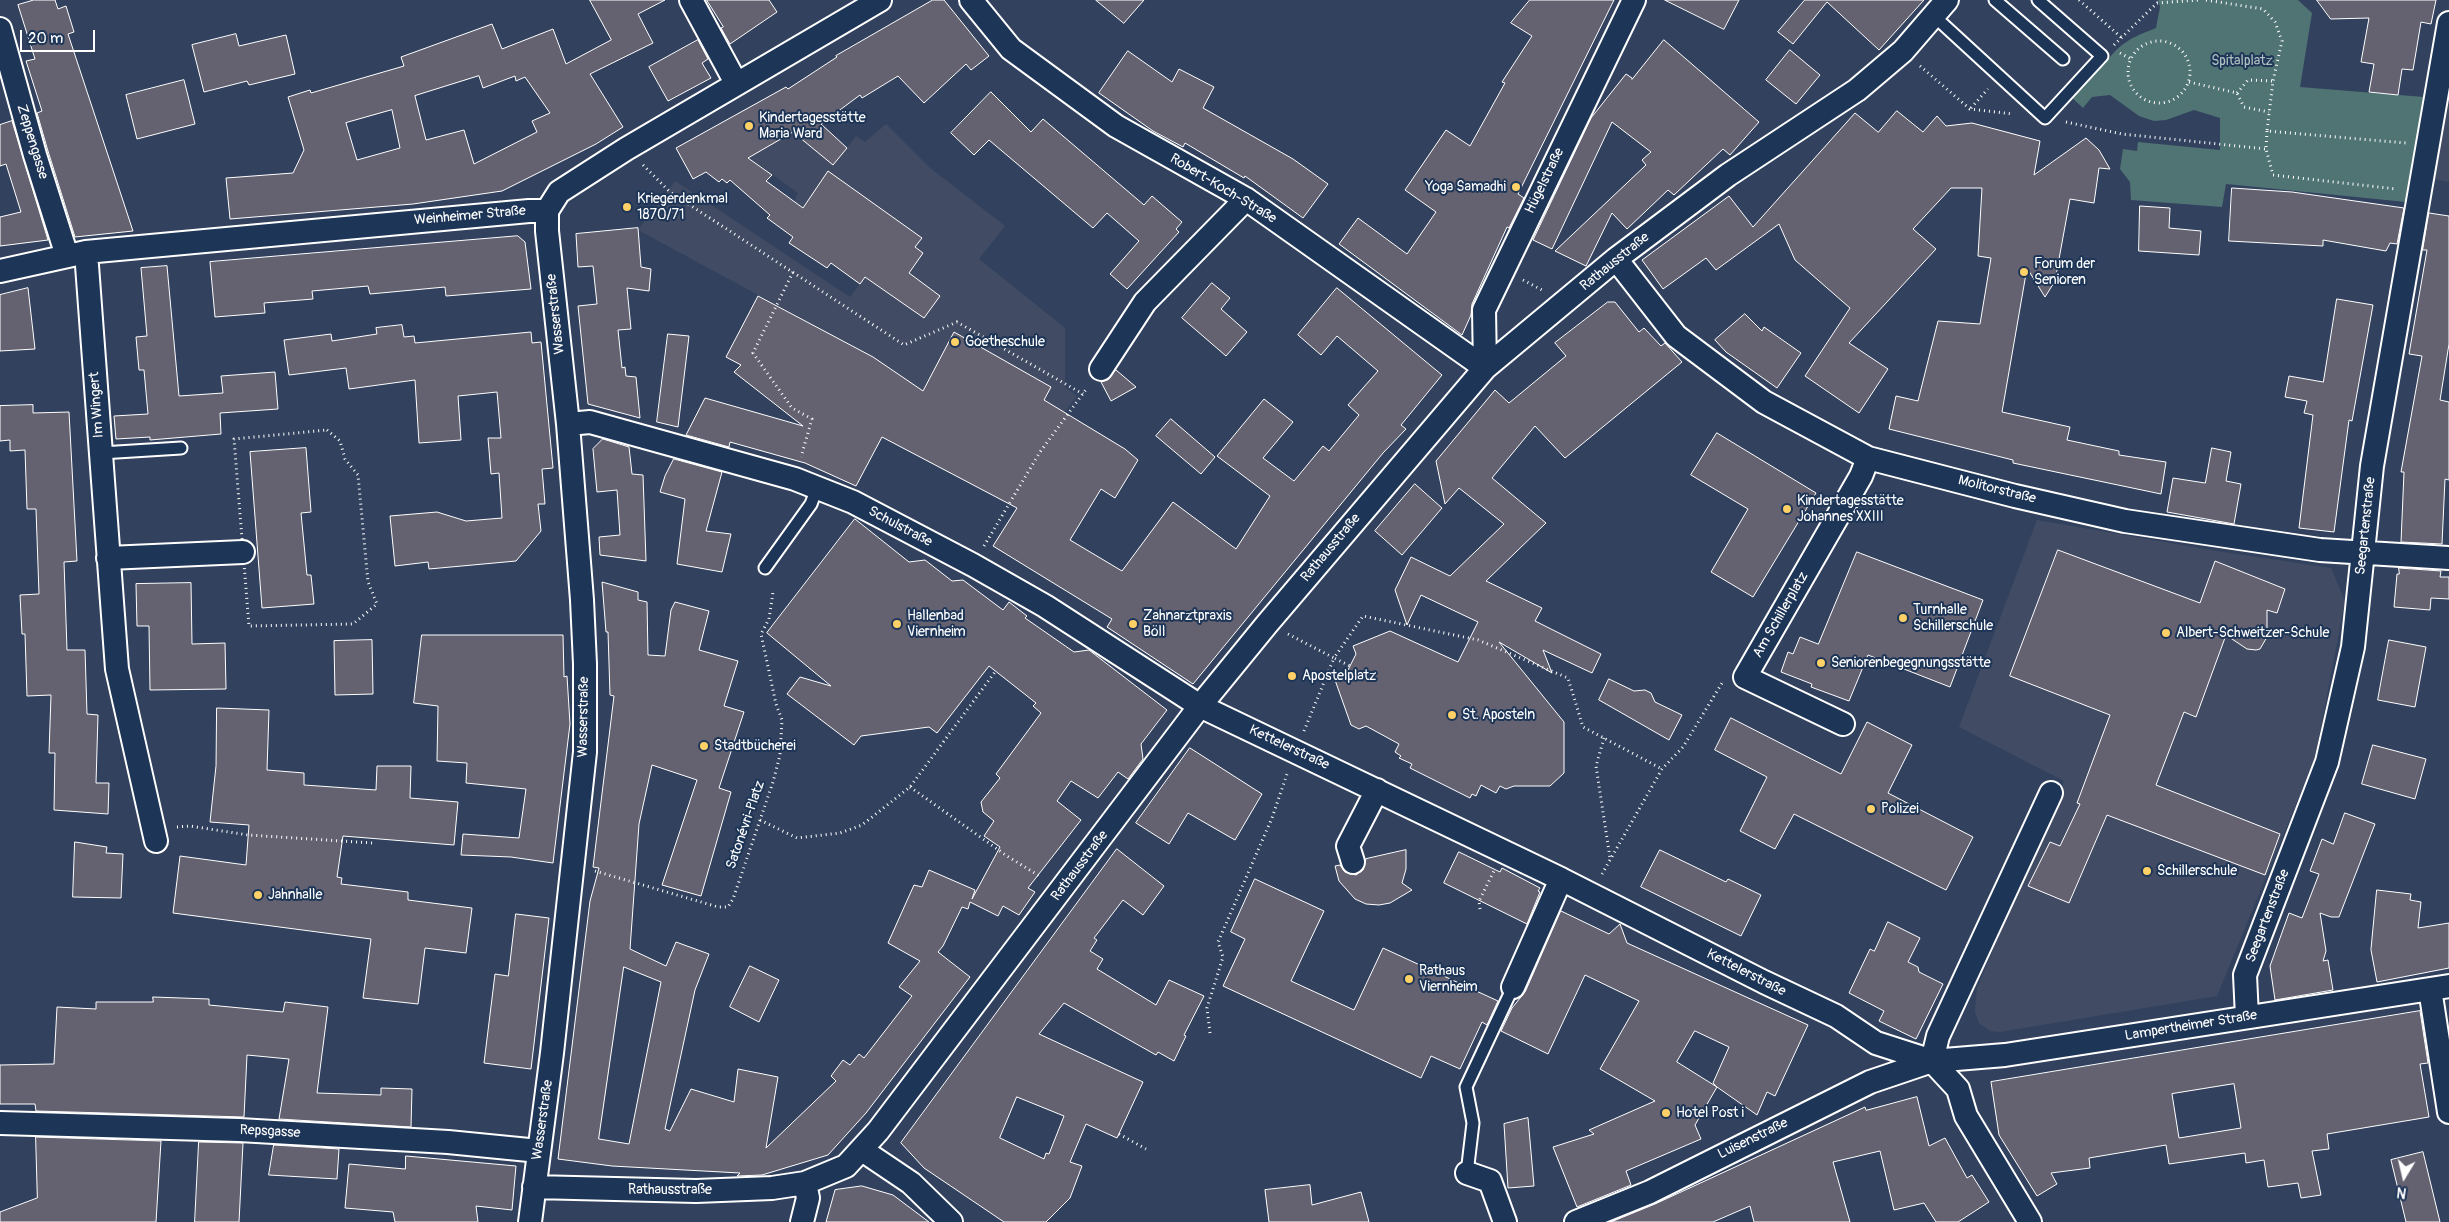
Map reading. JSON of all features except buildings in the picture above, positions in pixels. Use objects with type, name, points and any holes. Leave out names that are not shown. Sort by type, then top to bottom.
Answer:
[{"type":"street","points":[[691,0],[736,83]]},
{"type":"street","points":[[547,211],[559,192],[626,149],[880,0]]},
{"type":"street","name":"Robert-Koch-Straße","points":[[971,0],[1011,49],[1116,126],[1246,199],[1485,368]]},
{"type":"street","name":"Hügelstraße","points":[[1485,368],[1484,310],[1502,269],[1634,0]]},
{"type":"street","name":"Rathausstraße","points":[[534,1187],[696,1191],[772,1188],[805,1183],[846,1166],[862,1150],[1200,706],[1267,624],[1485,368],[1616,260],[1728,175],[1857,90],[1903,51],[1940,8]]},
{"type":"street","name":"Seegartenstraße","points":[[2247,1017],[2245,975],[2326,762],[2352,647],[2372,466],[2449,23]]},
{"type":"street","name":"Zeppengasse","points":[[0,28],[35,155],[77,254]]},
{"type":"street","points":[[1101,369],[1145,302],[1246,199]]},
{"type":"street","name":"Weinheimer Straße","points":[[0,271],[77,254],[529,211],[547,211]]},
{"type":"street","name":"Wasserstraße","points":[[530,1222],[552,1054],[585,752],[585,664],[568,424],[546,231],[547,211]]},
{"type":"street","name":"Im Wingert","points":[[77,254],[101,453],[117,669],[155,834]]},
{"type":"street","name":"Molitorstraße","points":[[1616,260],[1676,336],[1764,402],[1868,458],[2016,496],[2125,521],[2310,549],[2449,558]]},
{"type":"street","name":"Schulstraße","points":[[568,424],[590,422],[795,479],[853,502],[973,565],[1089,632],[1200,706]]},
{"type":"street","name":"Am Schillerplatz","points":[[1745,677],[1861,476],[1868,458]]},
{"type":"street","points":[[108,558],[243,552]]},
{"type":"street","points":[[1745,677],[1843,724]]},
{"type":"street","name":"Kettelerstraße","points":[[1200,706],[1591,893],[1771,986],[1836,1016],[1876,1043],[1932,1061],[1958,1089],[1966,1116],[2030,1222]]},
{"type":"street","points":[[1353,862],[1348,846],[1378,790]]},
{"type":"street","points":[[1932,1061],[1938,1036],[2050,793]]},
{"type":"street","points":[[1513,986],[1561,879]]},
{"type":"street","points":[[2439,988],[2449,1112]]},
{"type":"street","name":"Lampertheimer Straße","points":[[1932,1061],[2005,1055],[2439,988]]},
{"type":"street","name":"Luisenstraße","points":[[1576,1222],[1650,1192],[1870,1082],[1932,1061]]},
{"type":"street","name":"Repsgasse","points":[[0,1123],[249,1130],[448,1142],[538,1151]]},
{"type":"street","points":[[862,1150],[911,1183],[951,1222]]},
{"type":"street","points":[[1467,1173],[1490,1181],[1505,1222]]},
{"type":"street","points":[[802,1222],[808,1198],[805,1183]]},
{"type":"lane","points":[[1995,0],[2063,59]]},
{"type":"lane","points":[[1940,8],[2000,76],[2045,118],[2106,52],[2038,0]]},
{"type":"lane","points":[[101,453],[181,448]]},
{"type":"lane","points":[[765,568],[811,504],[817,488]]},
{"type":"lane","points":[[1467,1173],[1473,1122],[1466,1087],[1513,986]]},
{"type":"path","points":[[2079,0],[2122,38]]},
{"type":"path","points":[[2106,52],[2157,3],[2199,0]]},
{"type":"path","points":[[2206,0],[2263,8],[2275,22],[2282,42],[2272,82],[2266,149],[2273,176],[2421,192]]},
{"type":"path","points":[[2166,41],[2176,45],[2189,61],[2188,82],[2176,98],[2167,102],[2147,101],[2132,88],[2128,78],[2131,58],[2145,44],[2166,41]]},
{"type":"path","points":[[1903,51],[1970,109],[2045,118],[2122,134],[2266,149]]},
{"type":"path","points":[[1970,109],[2000,76]]},
{"type":"path","points":[[2237,93],[2248,80],[2272,82]]},
{"type":"path","points":[[2188,82],[2237,93]]},
{"type":"path","points":[[2237,93],[2244,107],[2268,112]]},
{"type":"path","points":[[2267,131],[2429,144]]},
{"type":"path","points":[[626,149],[670,192],[904,345],[957,322],[1083,394]]},
{"type":"path","points":[[1502,269],[1564,302]]},
{"type":"path","points":[[793,272],[753,353],[792,408],[812,419],[795,479]]},
{"type":"path","points":[[973,565],[1040,452],[1101,369]]},
{"type":"path","points":[[327,430],[340,441],[344,459],[358,475],[368,582],[378,604],[354,624],[249,626],[243,552],[234,439],[327,430]]},
{"type":"path","name":"Satonévri-Platz","points":[[572,868],[593,871],[718,907],[728,907],[733,899],[780,755],[782,720],[776,704],[761,634],[769,620],[773,592]]},
{"type":"path","points":[[1210,1033],[1207,1008],[1223,957],[1218,942],[1272,818],[1295,751],[1334,658],[1363,616],[1478,640],[1568,678],[1583,726],[1662,769]]},
{"type":"path","points":[[1267,624],[1350,666]]},
{"type":"path","points":[[760,820],[797,838],[840,833],[862,825],[910,786],[995,672]]},
{"type":"path","points":[[1591,893],[1662,769],[1683,747],[1724,678],[1745,677]]},
{"type":"path","points":[[1604,738],[1596,766],[1610,859]]},
{"type":"path","points":[[910,786],[1007,856],[1062,889]]},
{"type":"path","points":[[155,834],[190,826],[248,835],[373,843]]},
{"type":"path","points":[[1480,910],[1479,901],[1504,851]]},
{"type":"path","points":[[1119,1134],[1146,1149]]},
{"type":"shaded area","points":[[2449,73],[2449,182],[2431,179]]},
{"type":"shaded area","name":"Goetheschule","points":[[786,87],[808,113],[847,148],[856,136],[865,142],[886,124],[929,167],[1005,226],[979,259],[1065,328],[1065,387],[1077,396],[1035,450],[1005,502],[883,438],[911,383],[873,357],[638,230],[675,181],[850,297],[870,271],[793,205],[798,193],[738,150],[722,123]]},
{"type":"shaded area","points":[[2037,520],[2217,551],[2331,568],[2345,601],[2315,758],[2217,996],[2000,1032],[1990,1031],[1979,1023],[1975,1012],[1977,988],[2064,781],[1959,727]]},
{"type":"green space","name":"Spitalplatz","points":[[2158,0],[2298,0],[2312,13],[2300,87],[2424,97],[2406,202],[2226,184],[2222,207],[2131,200],[2130,182],[2120,169],[2123,149],[2137,151],[2138,142],[2220,150],[2220,118],[2194,110],[2166,120],[2154,121],[2139,116],[2110,95],[2092,97],[2083,108],[2068,94],[2100,65],[2105,64],[2122,45],[2156,28],[2160,7]]},
{"type":"place","name":"Kindertagesstätte Maria Ward","points":[[749,126]]},
{"type":"place","name":"Yoga Samadhi","points":[[1516,187]]},
{"type":"place","name":"Kriegerdenkmal 1870/71","points":[[627,207]]},
{"type":"place","name":"Forum der Senioren","points":[[2024,272]]},
{"type":"place","name":"Goetheschule","points":[[955,342]]},
{"type":"place","name":"Kindertagesstätte Johannes XXIII","points":[[1787,509]]},
{"type":"place","name":"Turnhalle Schillerschule","points":[[1903,618]]},
{"type":"place","name":"Hallenbad Viernheim","points":[[897,624]]},
{"type":"place","name":"Zahnarztpraxis Böll","points":[[1133,624]]},
{"type":"place","name":"Albert-Schweitzer-Schule","points":[[2166,633]]},
{"type":"place","name":"Seniorenbegegnungsstätte","points":[[1821,663]]},
{"type":"place","name":"Apostelplatz","points":[[1292,676]]},
{"type":"place","name":"St. Aposteln","points":[[1452,715]]},
{"type":"place","name":"Stadtbücherei","points":[[704,746]]},
{"type":"place","name":"Polizei","points":[[1871,809]]},
{"type":"place","name":"Schillerschule","points":[[2147,871]]},
{"type":"place","name":"Jahnhalle","points":[[258,895]]},
{"type":"place","name":"Rathaus Viernheim","points":[[1409,979]]},
{"type":"place","name":"Hotel Post i","points":[[1666,1113]]}]
